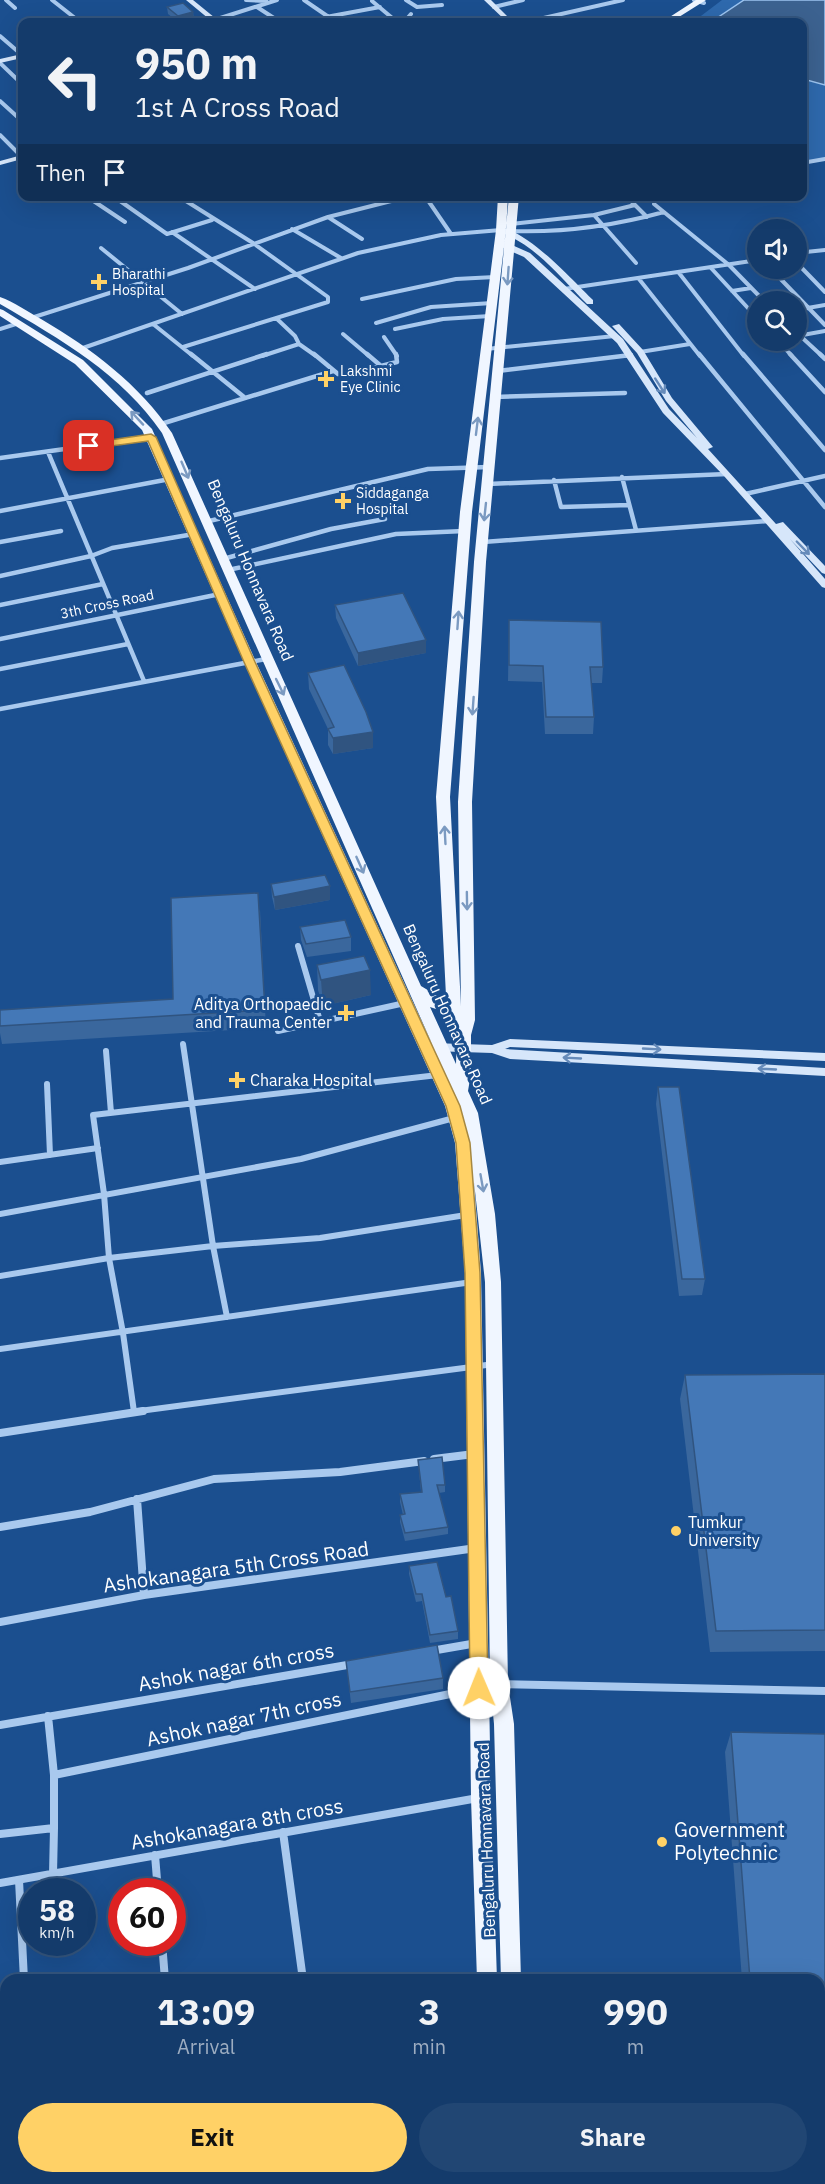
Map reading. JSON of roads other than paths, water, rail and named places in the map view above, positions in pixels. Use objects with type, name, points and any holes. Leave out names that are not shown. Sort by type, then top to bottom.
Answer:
[{"type":"main road","points":[[189,0],[212,18]]},
{"type":"main road","points":[[487,0],[506,18]]},
{"type":"main road","points":[[673,18],[701,1]]},
{"type":"main road","points":[[681,18],[701,1]]},
{"type":"main road","points":[[0,62],[18,57]]},
{"type":"main road","points":[[0,163],[18,158]]},
{"type":"main road","points":[[504,201],[507,228],[628,337],[648,387],[666,411],[825,571]]},
{"type":"main road","points":[[463,1029],[454,1019],[443,797],[471,467],[495,277],[513,201]]},
{"type":"main road","points":[[504,244],[527,255],[636,354],[679,412],[768,521],[825,585]]},
{"type":"main road","points":[[456,1096],[464,1074],[463,1029],[468,1020],[465,802],[496,371],[500,348],[504,244]]},
{"type":"main road","name":"Bengaluru Honnavara Road","points":[[0,300],[79,362],[140,420],[151,437],[405,1003],[433,1047],[438,1075],[470,1113],[488,1214],[493,1282],[500,1684],[504,1724],[511,1974]]},
{"type":"main road","name":"Bengaluru Honnavara Road","points":[[0,312],[25,321],[80,349],[133,392],[161,424],[176,447],[266,659],[296,721],[414,988],[433,1047],[456,1096],[456,1118],[463,1143],[473,1281],[481,1798],[487,1974]]},
{"type":"main road","points":[[414,988],[436,1004],[453,998]]},
{"type":"main road","points":[[492,1049],[510,1043],[825,1057]]},
{"type":"main road","points":[[433,1047],[492,1049],[510,1056],[825,1072]]},
{"type":"street","points":[[6,0],[15,8]]},
{"type":"street","points":[[52,0],[75,18]]},
{"type":"street","points":[[246,0],[255,2],[275,0]]},
{"type":"street","points":[[225,18],[275,0]]},
{"type":"street","points":[[304,0],[328,17]]},
{"type":"street","points":[[406,0],[421,7],[442,5],[438,0]]},
{"type":"street","points":[[494,7],[523,0]]},
{"type":"street","points":[[544,18],[623,0]]},
{"type":"street","points":[[372,1],[392,18]]},
{"type":"street","points":[[322,18],[380,7]]},
{"type":"street","points":[[257,8],[273,18]]},
{"type":"street","points":[[408,18],[411,14]]},
{"type":"street","points":[[0,36],[18,52]]},
{"type":"street","points":[[0,62],[18,80]]},
{"type":"street","points":[[0,101],[18,117]]},
{"type":"street","points":[[0,135],[18,153]]},
{"type":"street","points":[[807,162],[825,159]]},
{"type":"street","points":[[94,201],[125,222]]},
{"type":"street","points":[[120,201],[166,234],[212,220]]},
{"type":"street","points":[[183,347],[328,302],[328,297],[297,274],[253,243],[212,220],[186,201]]},
{"type":"street","points":[[0,329],[144,282],[328,217],[387,201]]},
{"type":"street","points":[[428,201],[451,234]]},
{"type":"street","points":[[630,201],[647,217]]},
{"type":"street","points":[[654,204],[729,265],[754,291]]},
{"type":"street","points":[[80,349],[341,258],[375,249],[451,234],[594,215],[635,206]]},
{"type":"street","points":[[507,228],[536,232],[603,226],[664,212]]},
{"type":"street","points":[[594,215],[636,263]]},
{"type":"street","points":[[328,217],[362,239]]},
{"type":"street","points":[[292,229],[341,258]]},
{"type":"street","points":[[172,232],[255,289]]},
{"type":"street","points":[[101,248],[182,314]]},
{"type":"street","points":[[807,252],[825,250]]},
{"type":"street","points":[[564,289],[747,262]]},
{"type":"street","points":[[711,268],[747,307]]},
{"type":"street","points":[[678,273],[735,345],[825,450]]},
{"type":"street","points":[[807,273],[825,292]]},
{"type":"street","points":[[362,299],[456,279],[495,277]]},
{"type":"street","points":[[639,279],[825,507]]},
{"type":"street","points":[[780,279],[825,326]]},
{"type":"street","points":[[732,291],[751,288]]},
{"type":"street","points":[[376,323],[431,307],[492,303]]},
{"type":"street","points":[[808,308],[825,305]]},
{"type":"street","points":[[395,329],[443,319],[490,316]]},
{"type":"street","points":[[276,318],[296,336],[299,344]]},
{"type":"street","points":[[153,324],[244,397]]},
{"type":"street","points":[[807,333],[825,330]]},
{"type":"street","points":[[343,334],[381,366]]},
{"type":"street","points":[[486,349],[615,336]]},
{"type":"street","points":[[147,393],[299,344],[333,371],[344,375],[397,362],[397,356],[384,337]]},
{"type":"street","points":[[807,343],[825,360]]},
{"type":"street","points":[[496,371],[636,354],[690,344]]},
{"type":"street","points":[[787,351],[824,390]]},
{"type":"street","points":[[161,424],[333,371]]},
{"type":"street","points":[[494,397],[625,393]]},
{"type":"street","points":[[0,458],[151,437]]},
{"type":"street","points":[[48,452],[144,681]]},
{"type":"street","points":[[206,522],[429,469],[489,467]]},
{"type":"street","points":[[488,484],[727,474]]},
{"type":"street","points":[[748,494],[825,476]]},
{"type":"street","points":[[622,477],[636,530]]},
{"type":"street","points":[[0,511],[170,479]]},
{"type":"street","points":[[554,480],[561,507],[629,505]]},
{"type":"street","points":[[225,564],[331,529],[385,519]]},
{"type":"street","points":[[483,542],[768,521]]},
{"type":"street","points":[[0,542],[61,531]]},
{"type":"street","points":[[225,564],[396,534],[464,531]]},
{"type":"street","points":[[0,576],[91,556],[112,548],[194,534]]},
{"type":"street","points":[[0,605],[103,585]]},
{"type":"street","name":"3th Cross Road","points":[[0,639],[220,594]]},
{"type":"street","points":[[0,669],[128,644]]},
{"type":"street","points":[[0,709],[266,659]]},
{"type":"street","points":[[298,946],[320,1021]]},
{"type":"street","points":[[278,1031],[405,1003]]},
{"type":"street","points":[[183,1044],[213,1246],[227,1317]]},
{"type":"street","points":[[106,1051],[111,1113]]},
{"type":"street","points":[[134,1412],[123,1332],[109,1258],[104,1194],[93,1115],[438,1075]]},
{"type":"street","points":[[47,1084],[50,1155]]},
{"type":"street","points":[[0,1214],[329,1153],[456,1118]]},
{"type":"street","points":[[0,1162],[98,1148]]},
{"type":"street","points":[[0,1276],[109,1258],[213,1246],[320,1239],[469,1214]]},
{"type":"street","points":[[0,1348],[473,1281]]},
{"type":"street","points":[[0,1433],[134,1412],[494,1364]]},
{"type":"street","points":[[0,1527],[90,1512],[214,1479],[340,1472],[475,1454]]},
{"type":"street","points":[[137,1500],[144,1595]]},
{"type":"street","name":"Ashokanagara 5th Cross Road","points":[[0,1622],[144,1595],[477,1548]]},
{"type":"street","points":[[420,1653],[478,1643]]},
{"type":"street","name":"Ashok nagar 6th cross","points":[[0,1725],[362,1662]]},
{"type":"street","name":"Ashok nagar 7th cross","points":[[54,1775],[500,1684],[825,1691]]},
{"type":"street","points":[[48,1716],[54,1775],[53,1874]]},
{"type":"street","name":"Ashokanagara 8th cross","points":[[31,1878],[481,1798]]},
{"type":"street","points":[[0,1834],[54,1828]]},
{"type":"street","points":[[283,1832],[302,1974]]},
{"type":"street","points":[[155,1855],[157,1878]]},
{"type":"street","name":"Ashokanagara 8th cross","points":[[0,1883],[18,1880]]},
{"type":"street","points":[[23,1956],[24,1974]]},
{"type":"street","points":[[163,1956],[165,1974]]},
{"type":"place","name":"Bharathi Hospital","points":[[99,282]]},
{"type":"place","name":"Lakshmi Eye Clinic","points":[[326,379]]},
{"type":"place","name":"Siddaganga Hospital","points":[[343,501]]},
{"type":"place","name":"Aditya Orthopaedic and Trauma Center","points":[[346,1013]]},
{"type":"place","name":"Charaka Hospital","points":[[237,1080]]},
{"type":"place","name":"Tumkur University","points":[[676,1531]]},
{"type":"place","name":"Government Polytechnic","points":[[662,1842]]}]
